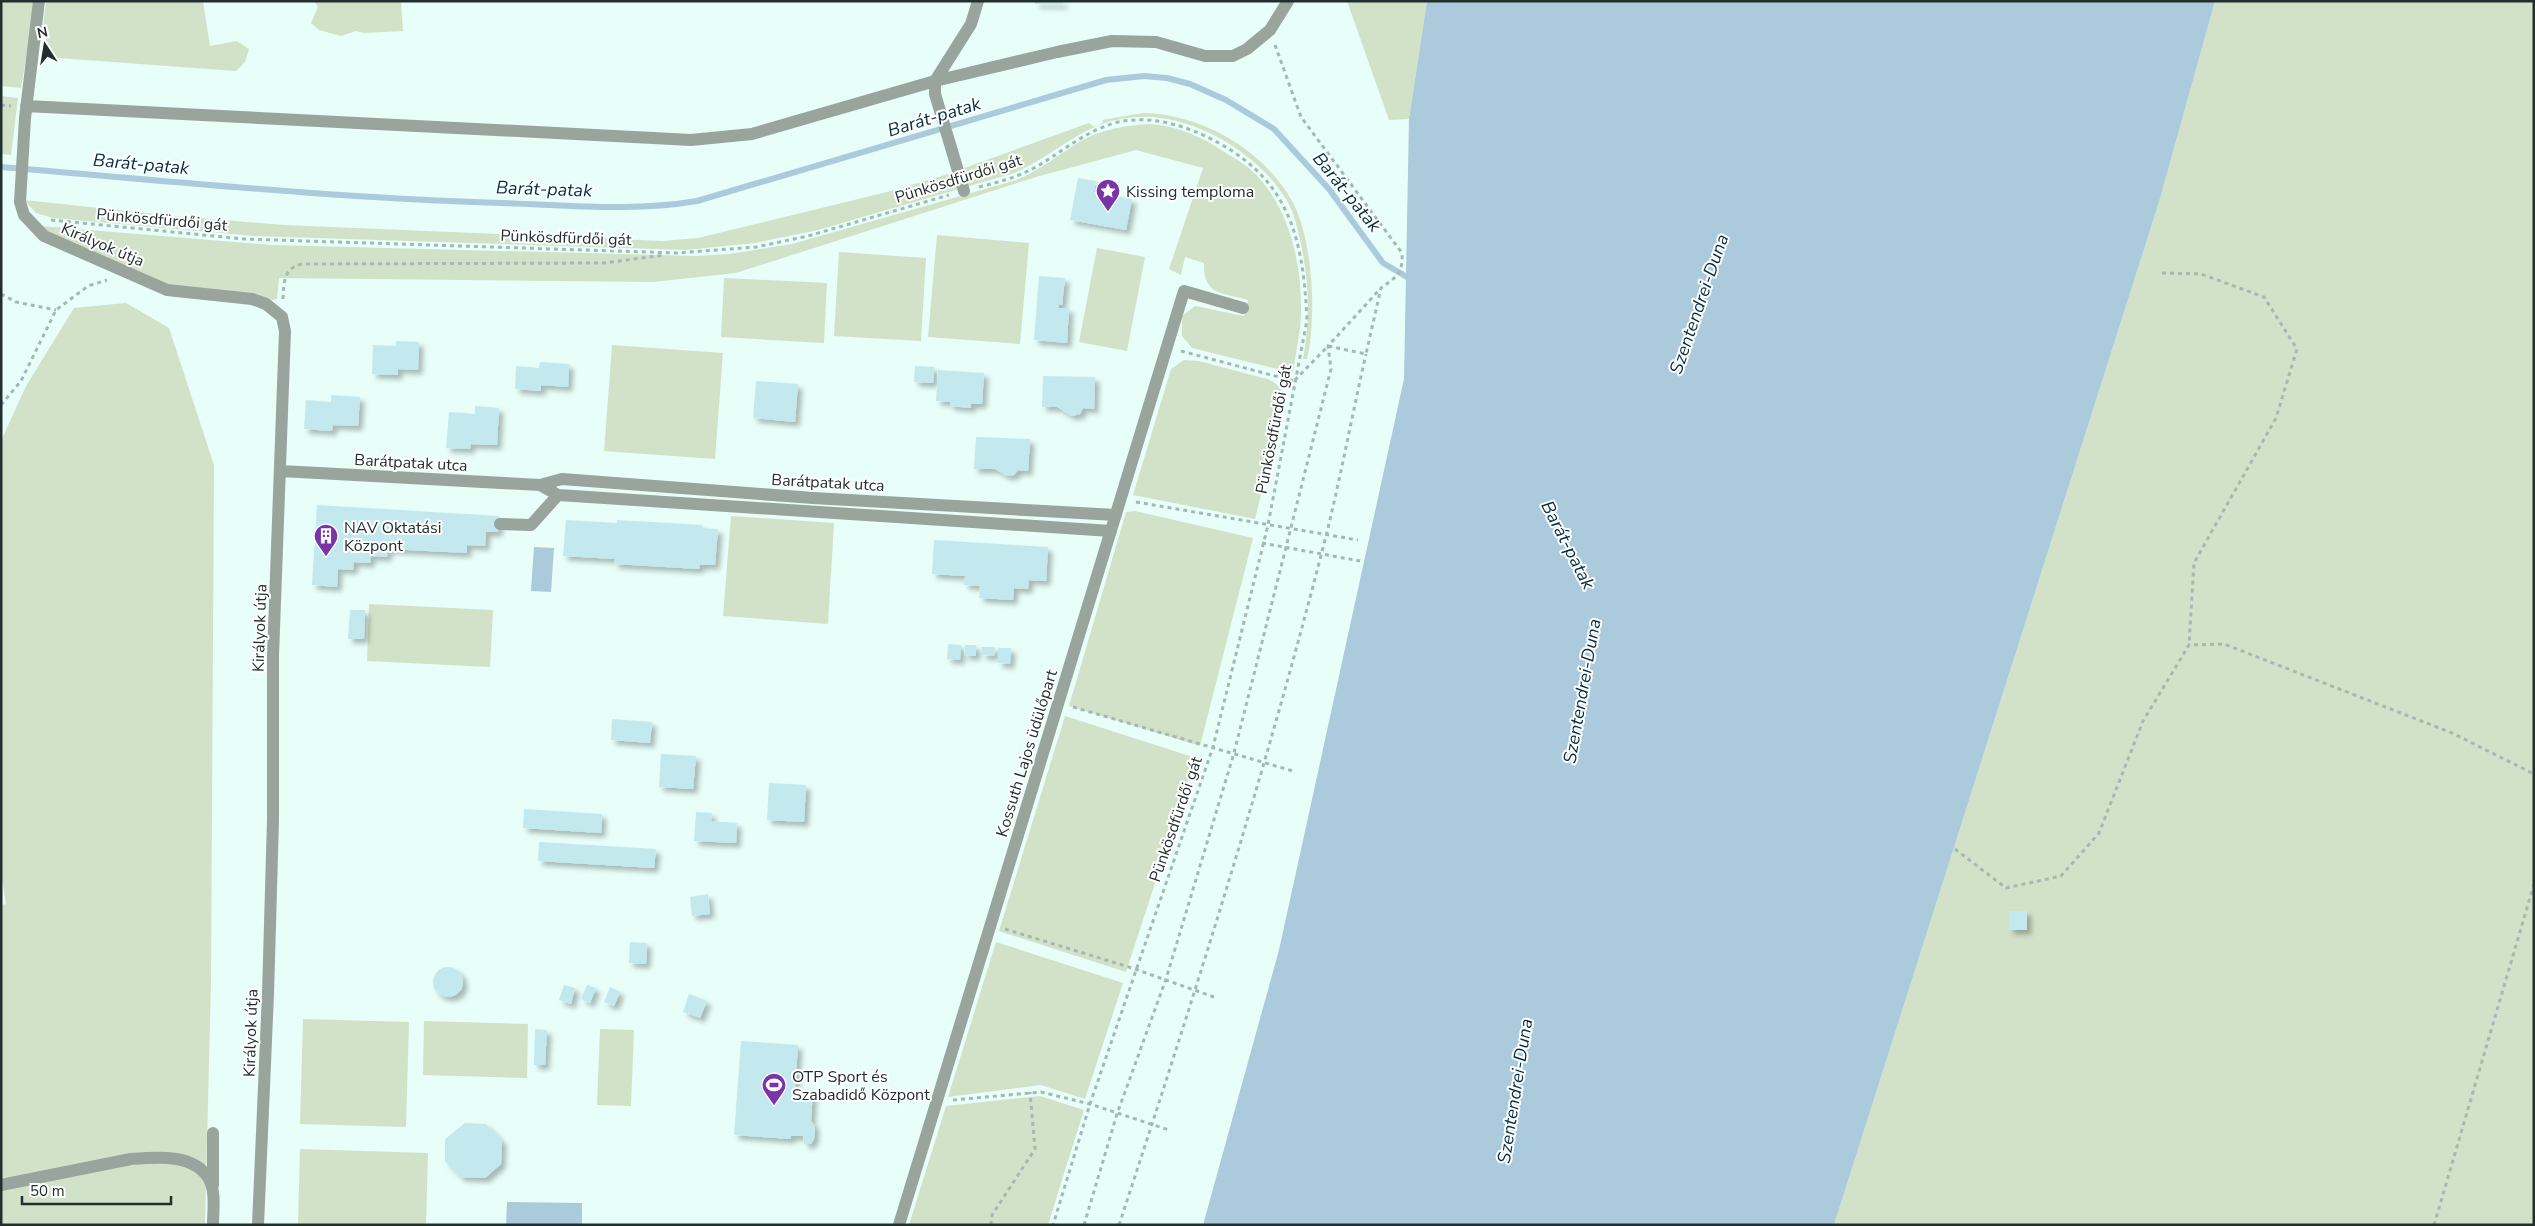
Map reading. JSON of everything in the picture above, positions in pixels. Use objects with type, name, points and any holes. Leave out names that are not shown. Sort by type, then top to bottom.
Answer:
[{"type":"street","points":[[24,214],[20,202],[26,112],[39,1]]},
{"type":"street","points":[[964,191],[935,94],[935,81],[971,24],[978,1]]},
{"type":"street","points":[[26,112],[691,140],[752,134],[935,81],[1112,41],[1156,42],[1206,56],[1220,58],[1233,56],[1247,49],[1270,30],[1288,1]]},
{"type":"street","name":"Királyok útja","points":[[24,214],[44,236],[167,290],[252,299],[266,304],[282,317],[285,330],[273,656],[273,820],[258,1225]]},
{"type":"street","name":"Kossuth Lajos üdülőpart","points":[[899,1225],[1184,291],[1244,308]]},
{"type":"street","name":"Barátpatak utca","points":[[281,471],[540,485],[562,480],[813,498],[1019,508],[1116,515]]},
{"type":"street","name":"Barátpatak utca","points":[[540,485],[558,495],[1112,531]]},
{"type":"street","points":[[500,524],[531,525],[558,495]]},
{"type":"street","points":[[974,523],[975,506]]},
{"type":"street","points":[[1016,525],[1019,508]]},
{"type":"street","points":[[213,1133],[213,1225]]},
{"type":"street","points":[[1,1185],[131,1159],[151,1157],[189,1161],[209,1179],[213,1191]]},
{"type":"path","points":[[1167,347],[1294,381],[1381,288],[1398,275],[1403,267],[1402,253],[1301,117],[1270,30]]},
{"type":"path","name":"Pünkösdfürdői gát","points":[[24,214],[82,224],[244,239],[677,253],[756,247],[793,240],[1019,176],[1073,141],[1118,122],[1148,120],[1184,126],[1233,151],[1255,168],[1273,187],[1283,203],[1295,235],[1302,269],[1307,320],[1268,525],[1213,747],[1090,1104],[1053,1225]]},
{"type":"path","points":[[282,317],[285,276],[294,266],[302,264],[604,263],[677,253]]},
{"type":"path","points":[[1,405],[21,380],[56,310],[88,286],[131,273]]},
{"type":"path","points":[[1954,849],[2006,888],[2061,876],[2099,833],[2143,721],[2189,645],[2194,563],[2276,418],[2297,349],[2264,298],[2201,274],[2162,273]]},
{"type":"path","points":[[1119,1225],[1196,990],[1263,762],[1326,535],[1381,288]]},
{"type":"path","points":[[1,294],[16,302],[56,310]]},
{"type":"path","points":[[1328,346],[1366,354]]},
{"type":"path","points":[[1084,1225],[1117,1114],[1166,979],[1234,753],[1331,369],[1328,346]]},
{"type":"path","points":[[1121,499],[1291,530],[1358,540]]},
{"type":"path","points":[[1262,544],[1360,561]]},
{"type":"path","points":[[2189,645],[2224,644],[2452,733],[2534,774]]},
{"type":"path","points":[[1059,703],[1293,771]]},
{"type":"path","points":[[2434,1225],[2534,884]]},
{"type":"path","points":[[991,925],[1166,979],[1214,997]]},
{"type":"path","points":[[991,1225],[992,1215],[1036,1148],[1030,1092]]},
{"type":"path","points":[[938,1102],[1041,1092],[1090,1104],[1169,1130]]},
{"type":"green space","points":[[1,1],[36,1],[21,88],[1,86]]},
{"type":"green space","points":[[46,1],[203,1],[210,46],[237,41],[249,49],[245,62],[236,71],[44,57],[42,37]]},
{"type":"green space","points":[[314,1],[401,1],[403,31],[364,33],[356,31],[341,36],[319,30],[311,23],[318,7]]},
{"type":"green space","points":[[1347,1],[1427,1],[1409,119],[1389,120]]},
{"type":"green space","points":[[2215,1],[2534,1],[2534,1225],[1834,1225],[2159,202]]},
{"type":"green space","points":[[1,96],[18,98],[11,155],[1,154]]},
{"type":"green space","points":[[1143,113],[1187,120],[1228,138],[1265,165],[1280,182],[1299,217],[1309,257],[1312,322],[1307,359],[1303,359],[1308,312],[1307,281],[1295,221],[1286,199],[1262,169],[1232,146],[1199,128],[1178,121],[1156,117],[1133,117],[1106,123],[1079,135],[1041,159],[1014,173],[818,230],[755,243],[685,250],[254,236],[53,218],[36,213],[24,200],[174,216],[284,225],[663,241],[698,238],[891,191],[945,175],[1089,123],[1094,127],[1103,123],[1102,120]]},
{"type":"green space","points":[[1148,124],[1179,130],[1217,147],[1255,174],[1270,192],[1279,207],[1287,224],[1297,259],[1301,295],[1301,321],[1293,373],[1192,348],[1182,336],[1182,316],[1195,306],[1244,316],[1248,300],[1222,294],[1211,287],[1207,281],[1204,263],[1185,257],[1181,275],[1169,269],[1203,168],[1136,150],[1036,177],[736,273],[653,282],[279,278],[277,299],[272,300],[176,287],[153,280],[45,231],[41,226],[272,245],[697,256],[729,254],[792,244],[1013,181],[1040,168],[1089,137],[1114,129]]},
{"type":"green space","points":[[937,235],[1029,243],[1020,344],[928,337]]},
{"type":"green space","points":[[1097,248],[1145,257],[1127,351],[1079,342]]},
{"type":"green space","points":[[839,252],[926,258],[921,341],[834,336]]},
{"type":"green space","points":[[724,278],[827,283],[824,343],[721,337]]},
{"type":"green space","points":[[126,303],[169,328],[214,465],[211,982],[205,1225],[1,1225],[1,905],[6,904],[1,872],[1,441],[26,386],[74,308]]},
{"type":"green space","points":[[612,345],[723,353],[715,459],[604,451]]},
{"type":"green space","points":[[1184,360],[1199,361],[1267,379],[1275,383],[1282,392],[1283,405],[1255,519],[1133,495],[1171,369]]},
{"type":"green space","points":[[1135,511],[1253,538],[1200,746],[1069,706],[1126,512]]},
{"type":"green space","points":[[731,516],[834,523],[828,624],[723,616]]},
{"type":"green space","points":[[369,604],[493,610],[490,667],[367,661]]},
{"type":"green space","points":[[1065,716],[1196,758],[1126,972],[999,931]]},
{"type":"green space","points":[[996,942],[1123,983],[1085,1099],[1041,1085],[948,1097]]},
{"type":"green space","points":[[303,1019],[409,1022],[406,1127],[300,1124]]},
{"type":"green space","points":[[424,1021],[528,1024],[527,1078],[423,1075]]},
{"type":"green space","points":[[600,1029],[634,1030],[631,1106],[597,1105]]},
{"type":"green space","points":[[1040,1096],[1084,1110],[1048,1225],[909,1225],[946,1106]]},
{"type":"green space","points":[[300,1149],[428,1153],[426,1225],[298,1224]]},
{"type":"water","name":"Szentendrei-Duna","points":[[1427,1],[2215,1],[2159,202],[1834,1225],[1203,1225],[1279,950],[1404,379],[1409,119]]},
{"type":"water","points":[[534,547],[554,548],[551,592],[531,591]]},
{"type":"water","points":[[507,1202],[582,1203],[582,1225],[506,1225]]},
{"type":"building","points":[[1035,1],[1063,1],[1063,4],[1035,4]]},
{"type":"building","points":[[1078,178],[1096,181],[1094,192],[1132,199],[1126,230],[1070,220]]},
{"type":"building","points":[[1039,276],[1065,278],[1062,305],[1059,305],[1058,308],[1069,308],[1067,343],[1034,340]]},
{"type":"building","points":[[396,341],[419,342],[418,370],[398,369],[398,375],[372,374],[373,345],[396,346]]},
{"type":"building","points":[[540,362],[569,364],[568,387],[541,385],[541,391],[515,389],[516,366],[539,368]]},
{"type":"building","points":[[915,366],[934,367],[933,383],[914,382]]},
{"type":"building","points":[[938,370],[984,373],[982,404],[971,404],[971,408],[950,406],[950,402],[936,401]]},
{"type":"building","points":[[1043,376],[1095,377],[1094,409],[1083,408],[1080,414],[1072,416],[1057,407],[1042,407]]},
{"type":"building","points":[[756,381],[798,384],[795,422],[753,418]]},
{"type":"building","points":[[331,395],[360,397],[358,426],[333,425],[332,431],[304,429],[306,400],[331,402]]},
{"type":"building","points":[[475,406],[499,408],[497,445],[471,444],[470,449],[446,448],[449,412],[475,414]]},
{"type":"building","points":[[976,437],[1030,439],[1028,471],[1018,470],[1014,475],[1007,476],[995,469],[974,469]]},
{"type":"building","name":"NAV Oktatási Központ","points":[[317,505],[499,516],[498,532],[486,532],[485,546],[467,545],[467,553],[388,549],[387,557],[371,556],[370,563],[354,562],[353,570],[338,569],[337,587],[312,585]]},
{"type":"building","points":[[566,520],[617,523],[617,520],[702,525],[702,528],[718,529],[715,565],[700,565],[699,569],[614,564],[615,559],[563,556]]},
{"type":"building","points":[[934,540],[1048,547],[1046,581],[1029,580],[1028,589],[1014,588],[1013,600],[979,598],[980,586],[964,585],[965,576],[932,574]]},
{"type":"building","points":[[350,610],[365,610],[364,639],[348,639]]},
{"type":"building","points":[[948,644],[961,645],[960,660],[947,659]]},
{"type":"building","points":[[965,645],[976,645],[976,656],[964,655]]},
{"type":"building","points":[[982,647],[995,647],[994,656],[982,655]]},
{"type":"building","points":[[998,648],[1011,648],[1010,664],[998,663]]},
{"type":"building","points":[[612,719],[652,722],[650,743],[611,740]]},
{"type":"building","points":[[661,754],[696,756],[693,789],[659,787]]},
{"type":"building","points":[[769,783],[806,785],[804,822],[767,820]]},
{"type":"building","points":[[524,809],[602,814],[601,833],[523,828]]},
{"type":"building","points":[[696,812],[712,813],[711,821],[737,823],[736,843],[694,841]]},
{"type":"building","points":[[539,842],[656,849],[654,868],[538,861]]},
{"type":"building","points":[[708,894],[710,914],[692,916],[690,897]]},
{"type":"building","points":[[2009,911],[2027,911],[2027,930],[2009,930]]},
{"type":"building","points":[[630,942],[647,943],[646,964],[629,963]]},
{"type":"building","points":[[448,967],[459,971],[463,982],[459,993],[448,997],[437,993],[433,982],[437,971]]},
{"type":"building","points":[[564,985],[575,988],[571,1004],[559,1000]]},
{"type":"building","points":[[587,985],[596,988],[590,1003],[581,999]]},
{"type":"building","points":[[610,987],[620,992],[614,1006],[604,1002]]},
{"type":"building","points":[[689,994],[707,1001],[700,1018],[683,1012]]},
{"type":"building","points":[[535,1029],[547,1030],[545,1065],[534,1065]]},
{"type":"building","name":"OTP Sport és Szabadidő Központ","points":[[741,1041],[798,1045],[795,1089],[813,1090],[811,1121],[815,1126],[814,1139],[811,1144],[804,1144],[803,1136],[791,1136],[791,1139],[734,1135]]},
{"type":"building","points":[[465,1123],[486,1124],[502,1141],[501,1164],[485,1178],[461,1177],[445,1161],[445,1139]]},
{"type":"waterway","name":"Barát-patak","points":[[1,167],[251,188],[439,201],[600,207],[649,206],[697,201],[1106,80],[1144,76],[1167,78],[1190,84],[1226,100],[1274,129],[1329,189],[1383,263],[1414,281]]},
{"type":"place","name":"Kissing temploma","points":[[1108,212]]},
{"type":"place","name":"NAV Oktatási Központ","points":[[326,557]]},
{"type":"place","name":"OTP Sport és Szabadidő Központ","points":[[774,1106]]}]
